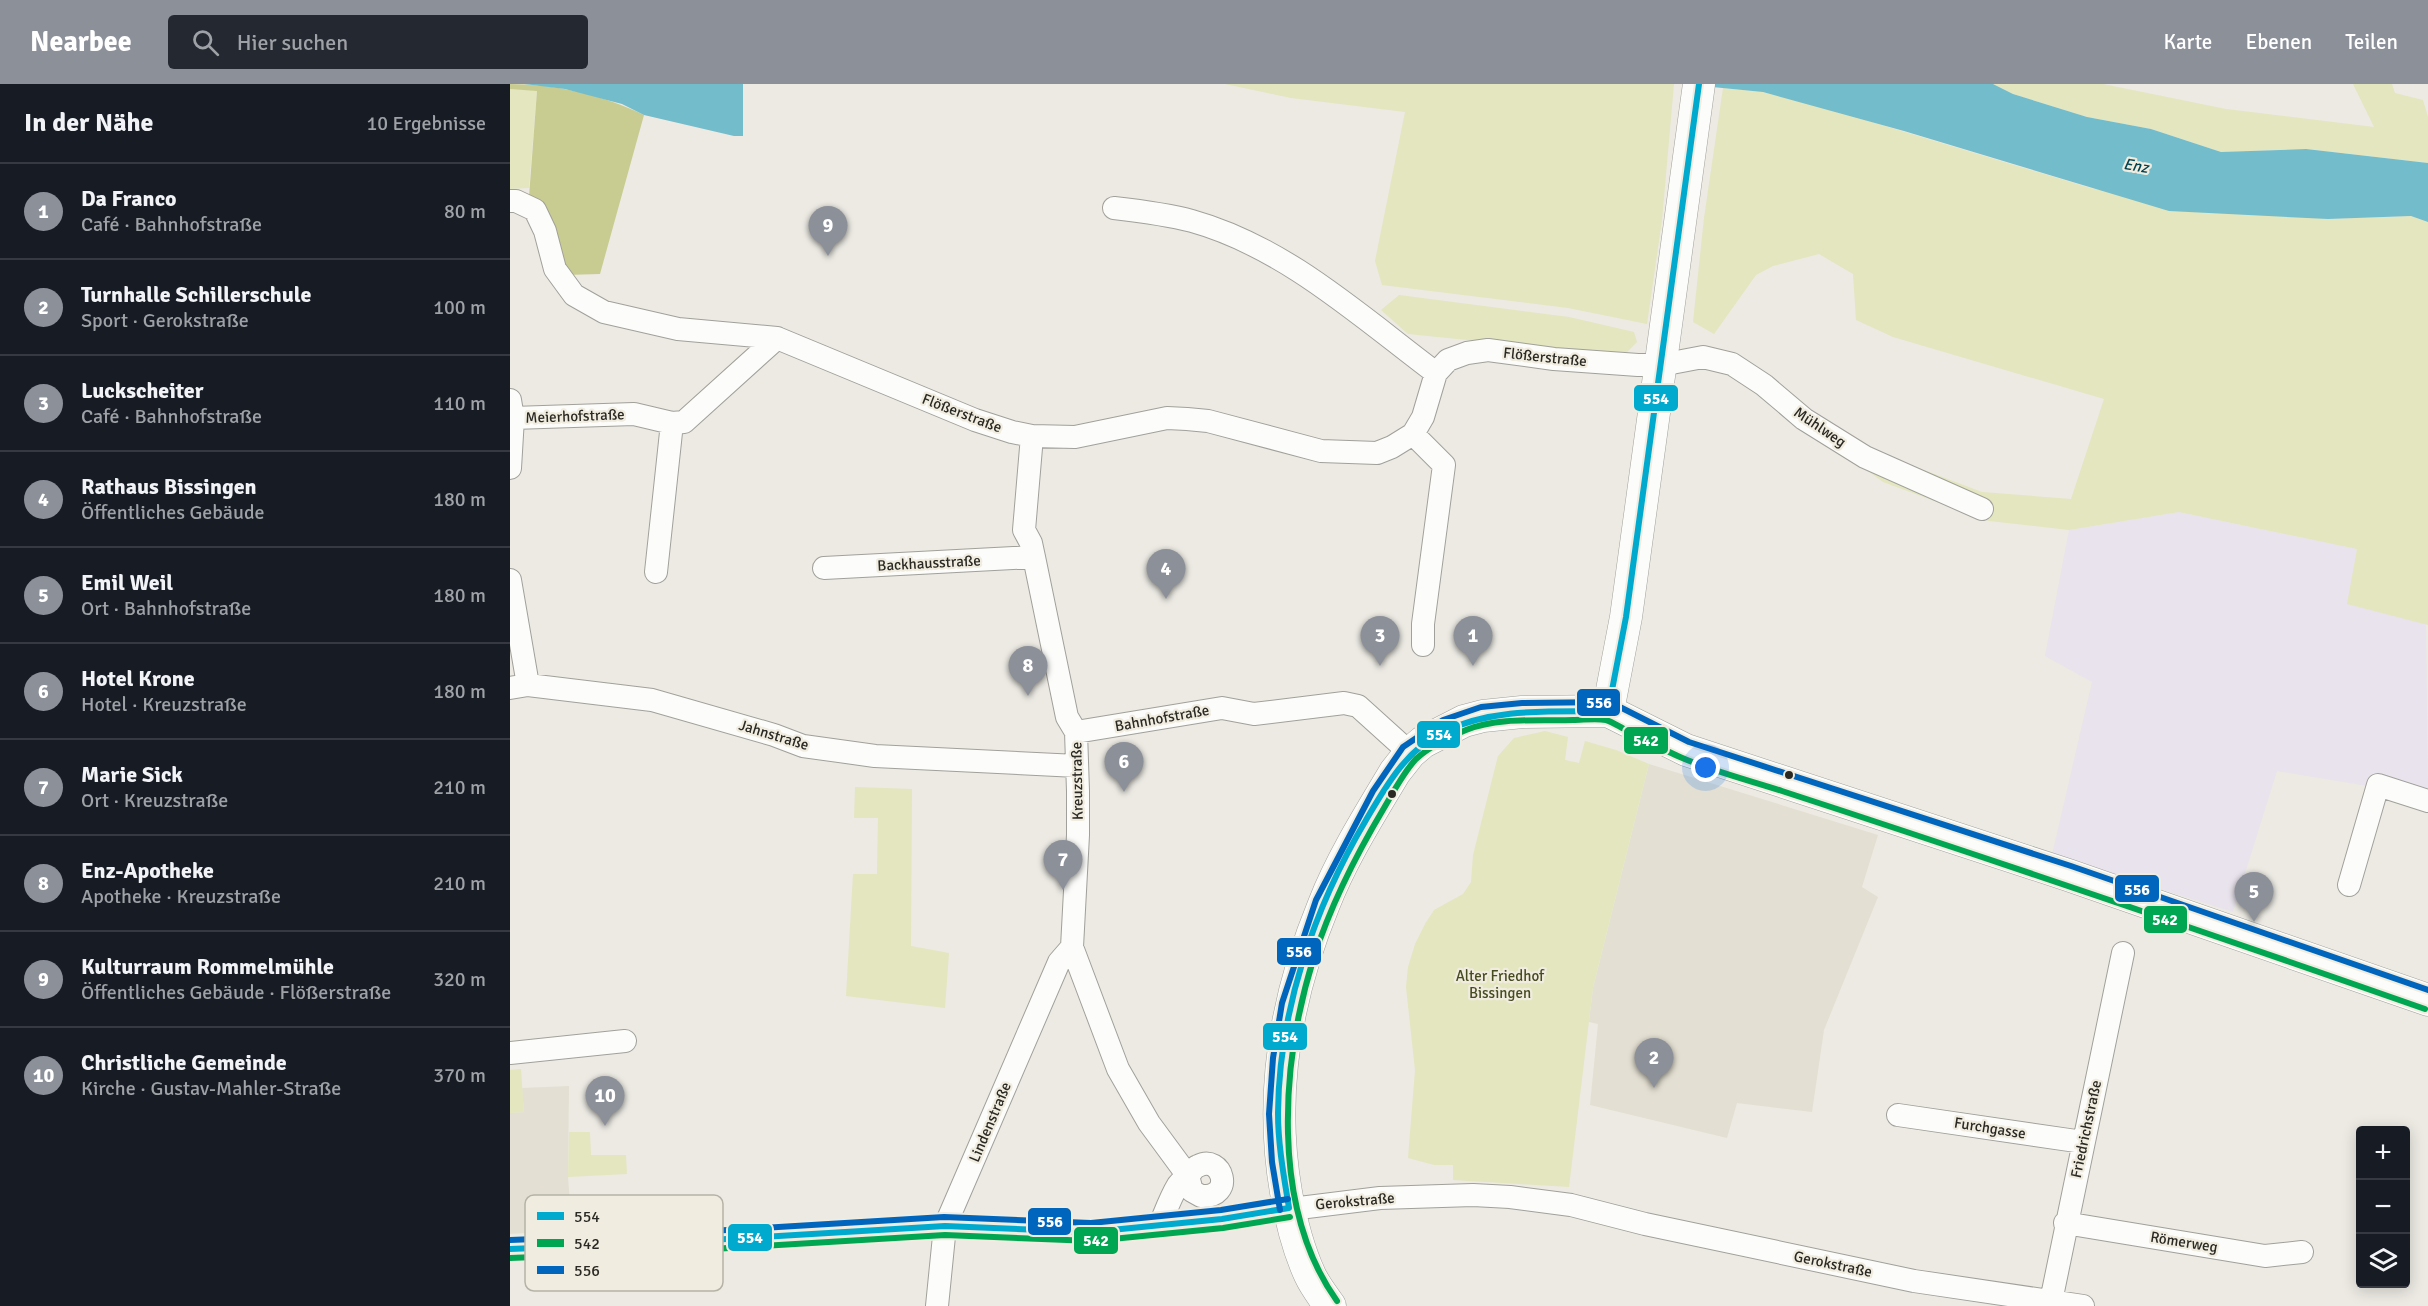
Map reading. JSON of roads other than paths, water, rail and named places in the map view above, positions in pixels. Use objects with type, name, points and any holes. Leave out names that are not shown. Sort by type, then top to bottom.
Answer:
[{"type":"street","points":[[1608,711],[1626,617],[1699,84]]},
{"type":"street","name":"Flößerstraße","points":[[510,201],[516,201],[535,210],[545,231],[555,269],[574,295],[604,312],[678,329],[777,338],[975,420],[1012,432],[1032,436],[1074,437],[1167,418],[1187,419],[1214,423],[1321,451],[1351,454],[1377,453],[1413,434]]},
{"type":"street","points":[[1114,208],[1157,213],[1192,221],[1251,244],[1355,309],[1436,373],[1423,417],[1413,434],[1444,465],[1423,624],[1423,645]]},
{"type":"street","points":[[656,572],[672,423],[684,422],[777,338]]},
{"type":"street","name":"Flößerstraße","points":[[1436,373],[1448,360],[1467,352],[1488,350],[1554,359],[1661,365]]},
{"type":"street","name":"Mühlweg","points":[[1661,365],[1703,357],[1732,363],[1764,385],[1804,419],[1865,457],[1982,509]]},
{"type":"street","points":[[510,468],[512,409]]},
{"type":"street","name":"Meierhofstraße","points":[[512,409],[634,414],[672,423]]},
{"type":"street","name":"Kreuzstraße","points":[[1032,436],[1024,530],[1031,543],[1067,717],[1076,732],[1078,835],[1072,947],[1118,1069],[1149,1123],[1188,1176],[1179,1183],[1159,1227]]},
{"type":"street","name":"Backhausstraße","points":[[824,568],[1034,557]]},
{"type":"street","points":[[510,580],[519,687]]},
{"type":"street","name":"Jahnstraße","points":[[519,687],[652,699],[804,746],[875,756],[1077,766]]},
{"type":"street","name":"Bahnhofstraße","points":[[1076,732],[1221,708],[1254,714],[1344,703],[1358,706],[1410,753]]},
{"type":"street","points":[[1330,1306],[1310,1277],[1297,1239],[1281,1161],[1278,1113],[1282,1059],[1291,1005],[1324,903],[1381,795],[1410,753],[1447,728],[1483,716],[1522,711],[1608,711],[1686,750],[2068,875],[2428,1000]]},
{"type":"street","points":[[2349,885],[2378,785],[2428,801]]},
{"type":"street","name":"Lindenstraße","points":[[937,1306],[945,1226],[1059,962],[1072,947]]},
{"type":"street","name":"Friedrichstraße","points":[[2050,1304],[2123,953]]},
{"type":"street","points":[[510,1053],[625,1041]]},
{"type":"street","name":"Furchgasse","points":[[1898,1115],[2083,1142]]},
{"type":"street","name":"Gerokstraße","points":[[723,1240],[945,1226],[1091,1232],[1159,1227],[1289,1208],[1380,1198],[1473,1195],[1571,1205],[1645,1224],[1914,1281],[2050,1304],[2084,1306]]},
{"type":"street","name":"Römerweg","points":[[2066,1223],[2265,1256],[2302,1252]]},
{"type":"street","name":"Gerokstraße","points":[[510,1250],[525,1249]]},
{"type":"water","points":[[524,84],[743,84],[743,136],[734,136],[644,115],[622,104],[565,89]]},
{"type":"water","name":"Enz","points":[[1682,84],[1993,84],[2013,94],[2087,117],[2151,129],[2221,152],[2306,149],[2428,163],[2428,222],[2411,216],[2328,219],[2169,211],[1904,131],[1763,92]]},
{"type":"place","name":"Kulturraum Rommelmühle","points":[[828,256]]},
{"type":"place","name":"Rathaus Bissingen","points":[[1166,599]]},
{"type":"place","name":"Luckscheiter","points":[[1380,666]]},
{"type":"place","name":"Da Franco","points":[[1473,666]]},
{"type":"place","name":"Enz-Apotheke","points":[[1028,696]]},
{"type":"place","name":"Hotel Krone","points":[[1124,792]]},
{"type":"place","name":"Marie Sick","points":[[1063,890]]},
{"type":"place","name":"Emil Weil","points":[[2254,922]]},
{"type":"place","name":"Turnhalle Schillerschule","points":[[1654,1088]]},
{"type":"place","name":"Christliche Gemeinde","points":[[605,1126]]},
{"type":"park label","name":"Alter Friedhof Bissingen","points":[[1500,984]]}]
